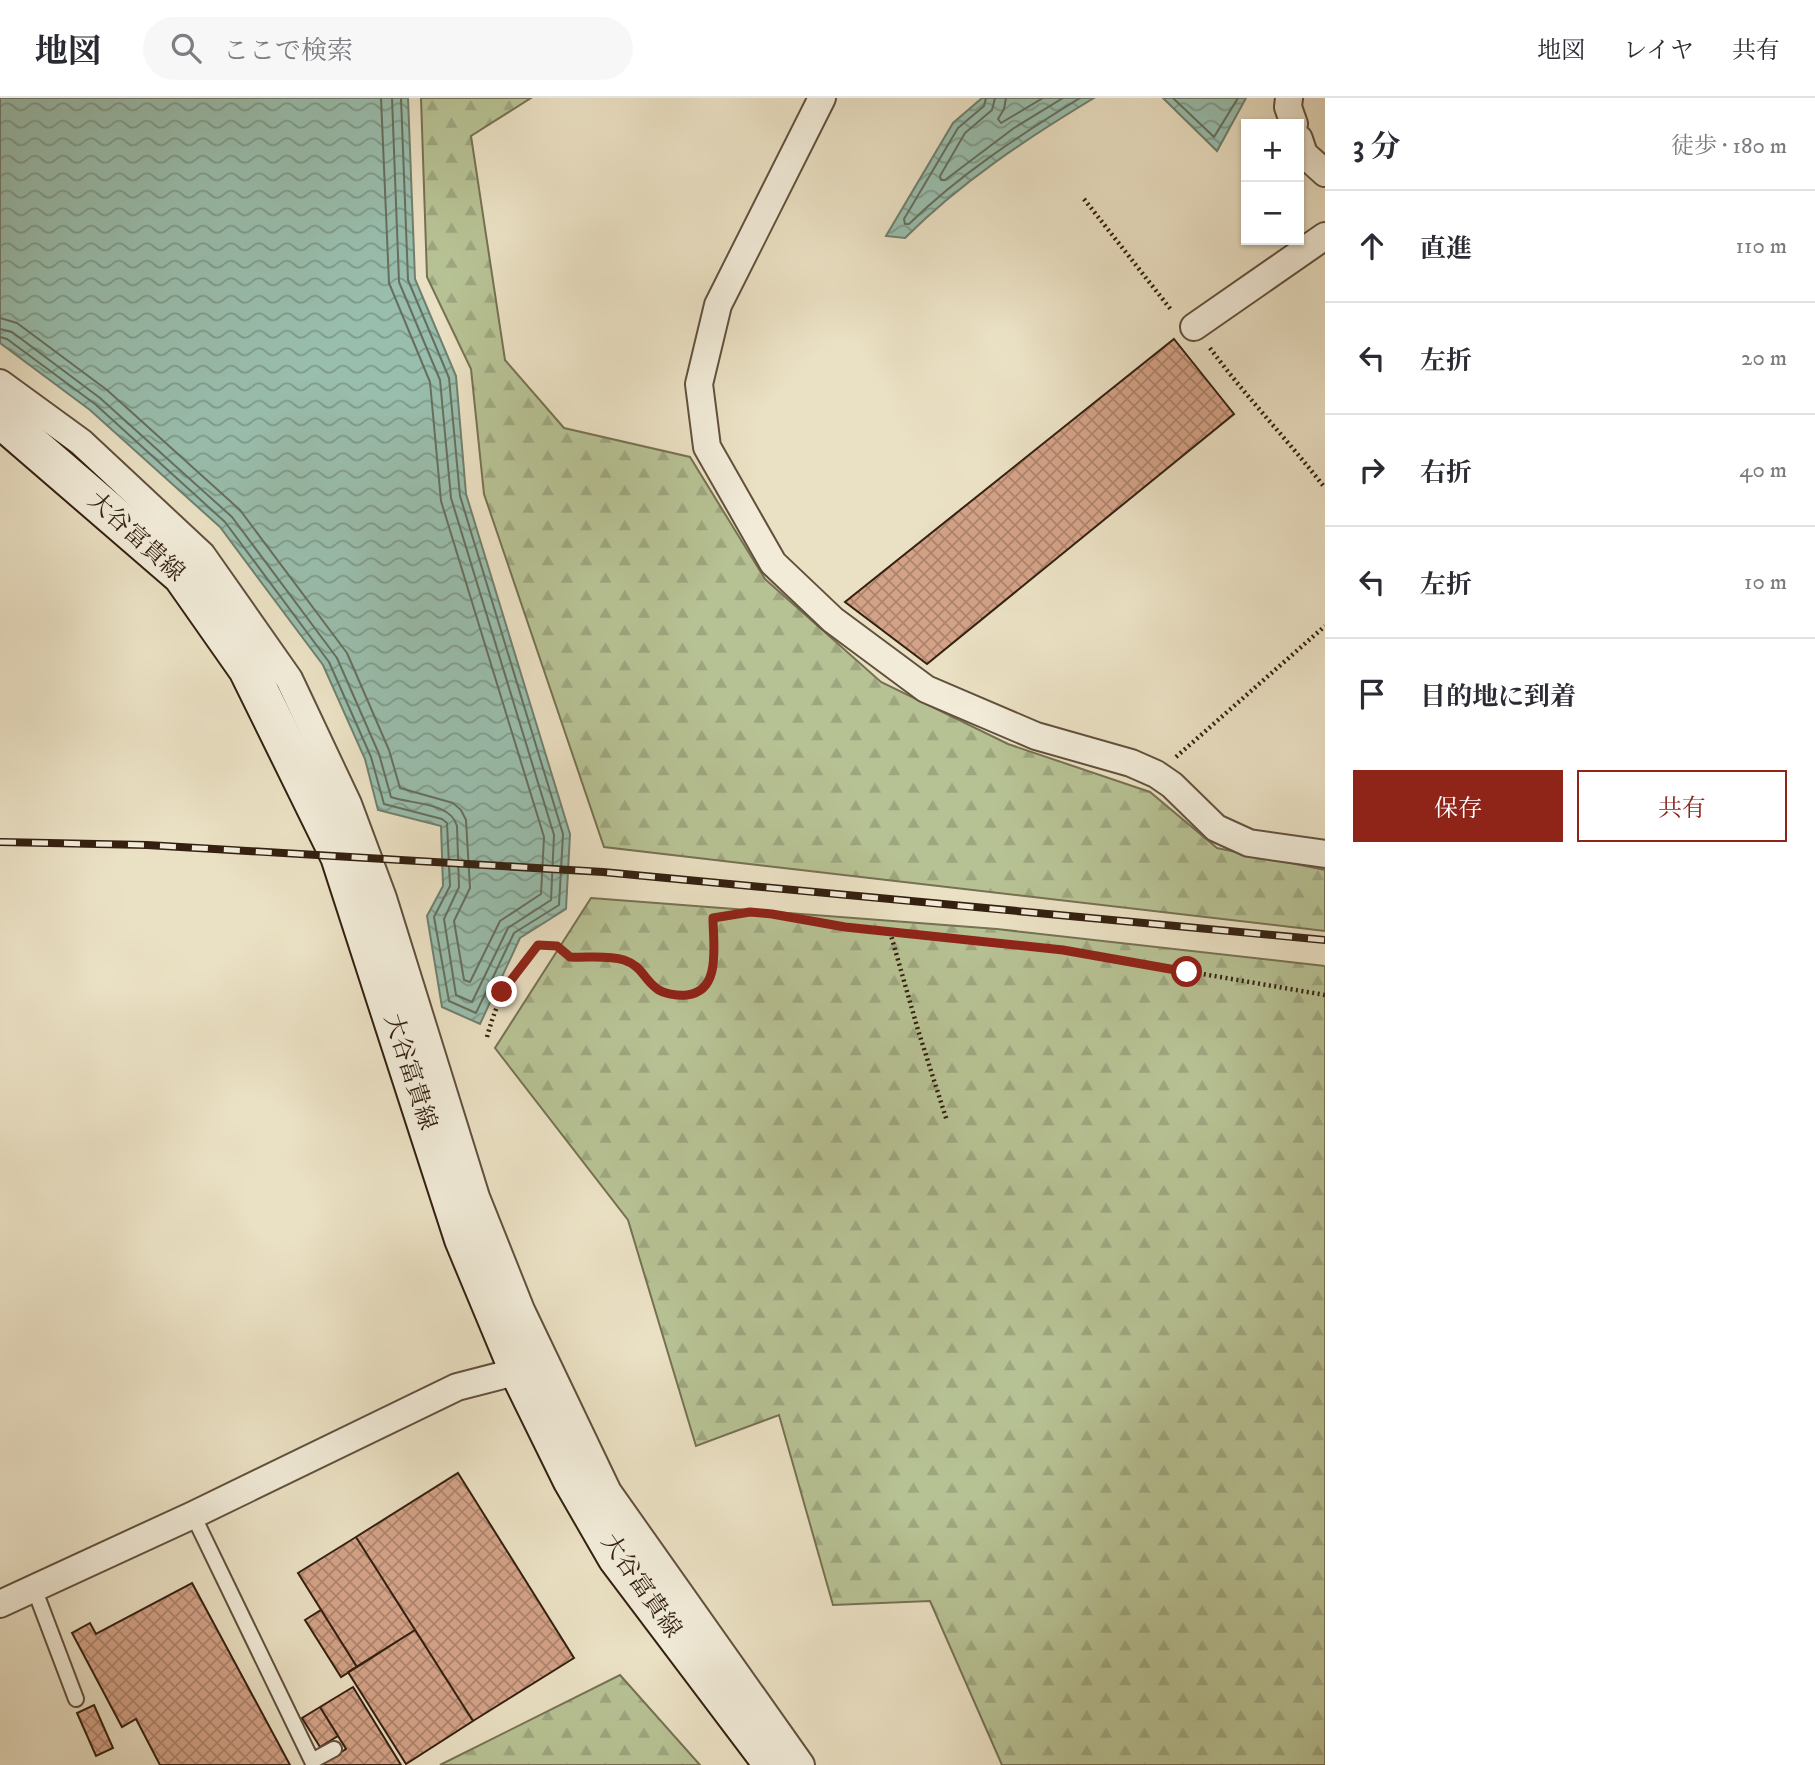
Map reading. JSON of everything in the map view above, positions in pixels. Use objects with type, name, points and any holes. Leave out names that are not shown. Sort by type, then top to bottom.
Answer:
[{"type":"main road","name":"大谷富貴線","points":[[0,418],[182,575],[248,669],[340,856],[464,1239],[519,1371],[572,1479],[617,1557],[774,1765]]},
{"type":"street","points":[[822,98],[718,305],[699,384],[707,447],[773,563],[833,620],[926,689],[1036,736],[1131,763],[1156,774],[1172,785],[1216,828],[1249,843],[1325,854]]},
{"type":"street","points":[[1289,98],[1288,107],[1292,119]]},
{"type":"street","points":[[1304,154],[1325,173]]},
{"type":"street","points":[[1194,327],[1325,236]]},
{"type":"street","points":[[0,383],[81,442],[202,555],[289,679],[348,804],[383,898],[476,1197],[521,1310],[608,1492],[801,1765]]},
{"type":"street","points":[[0,1604],[193,1515],[457,1387],[519,1371]]},
{"type":"lane","points":[[193,1515],[312,1761],[334,1748]]},
{"type":"lane","points":[[34,1588],[76,1699]]},
{"type":"path","points":[[1156,774],[1325,626]]},
{"type":"path","points":[[487,1037],[494,1009],[502,992],[538,945],[557,946],[570,957],[622,960],[639,967],[656,989],[682,996],[694,994],[706,986],[713,972],[713,918],[750,912],[845,927],[1063,950],[1325,995]]},
{"type":"path","points":[[890,932],[947,1121]]},
{"type":"green space","points":[[421,98],[531,98],[471,136],[505,360],[564,428],[690,457],[765,579],[881,682],[1008,744],[1150,792],[1217,848],[1325,870],[1325,931],[604,847],[484,494],[471,369],[427,277]]},
{"type":"green space","points":[[591,898],[997,929],[1325,966],[1325,1765],[1002,1765],[930,1601],[833,1605],[779,1415],[696,1446],[628,1220],[495,1048]]},
{"type":"green space","points":[[620,1675],[700,1765],[440,1765]]},
{"type":"water","points":[[0,98],[408,98],[415,279],[456,376],[466,494],[570,834],[566,909],[520,938],[480,1024],[442,1007],[427,916],[443,886],[441,826],[378,810],[365,759],[323,665],[220,527],[90,410],[0,343]]},
{"type":"water","points":[[982,98],[1094,98],[995,162],[949,198],[905,238],[886,236],[953,123]]},
{"type":"water","points":[[1163,98],[1246,98],[1217,151]]},
{"type":"building","points":[[1174,339],[1234,414],[927,664],[845,602]]},
{"type":"building","points":[[458,1473],[574,1658],[473,1721],[356,1537]]},
{"type":"building","points":[[356,1537],[415,1630],[357,1667],[298,1573]]},
{"type":"building","points":[[192,1583],[290,1765],[160,1765],[136,1719],[122,1727],[72,1633],[90,1623],[96,1634]]},
{"type":"building","points":[[321,1610],[357,1667],[341,1677],[305,1620]]},
{"type":"building","points":[[415,1630],[473,1721],[406,1764],[348,1672]]},
{"type":"building","points":[[353,1687],[401,1765],[321,1765],[346,1749],[320,1707]]},
{"type":"building","points":[[94,1705],[113,1748],[96,1756],[77,1713]]},
{"type":"building","points":[[320,1707],[338,1736],[320,1747],[302,1718]]},
{"type":"railway","points":[[0,842],[147,845],[603,872],[1325,940]]},
{"type":"route","points":[[502,992],[538,945],[557,946],[570,957],[622,960],[639,967],[656,989],[682,996],[694,994],[706,986],[713,972],[713,918],[750,912],[845,927],[1063,950],[1187,972]]}]
